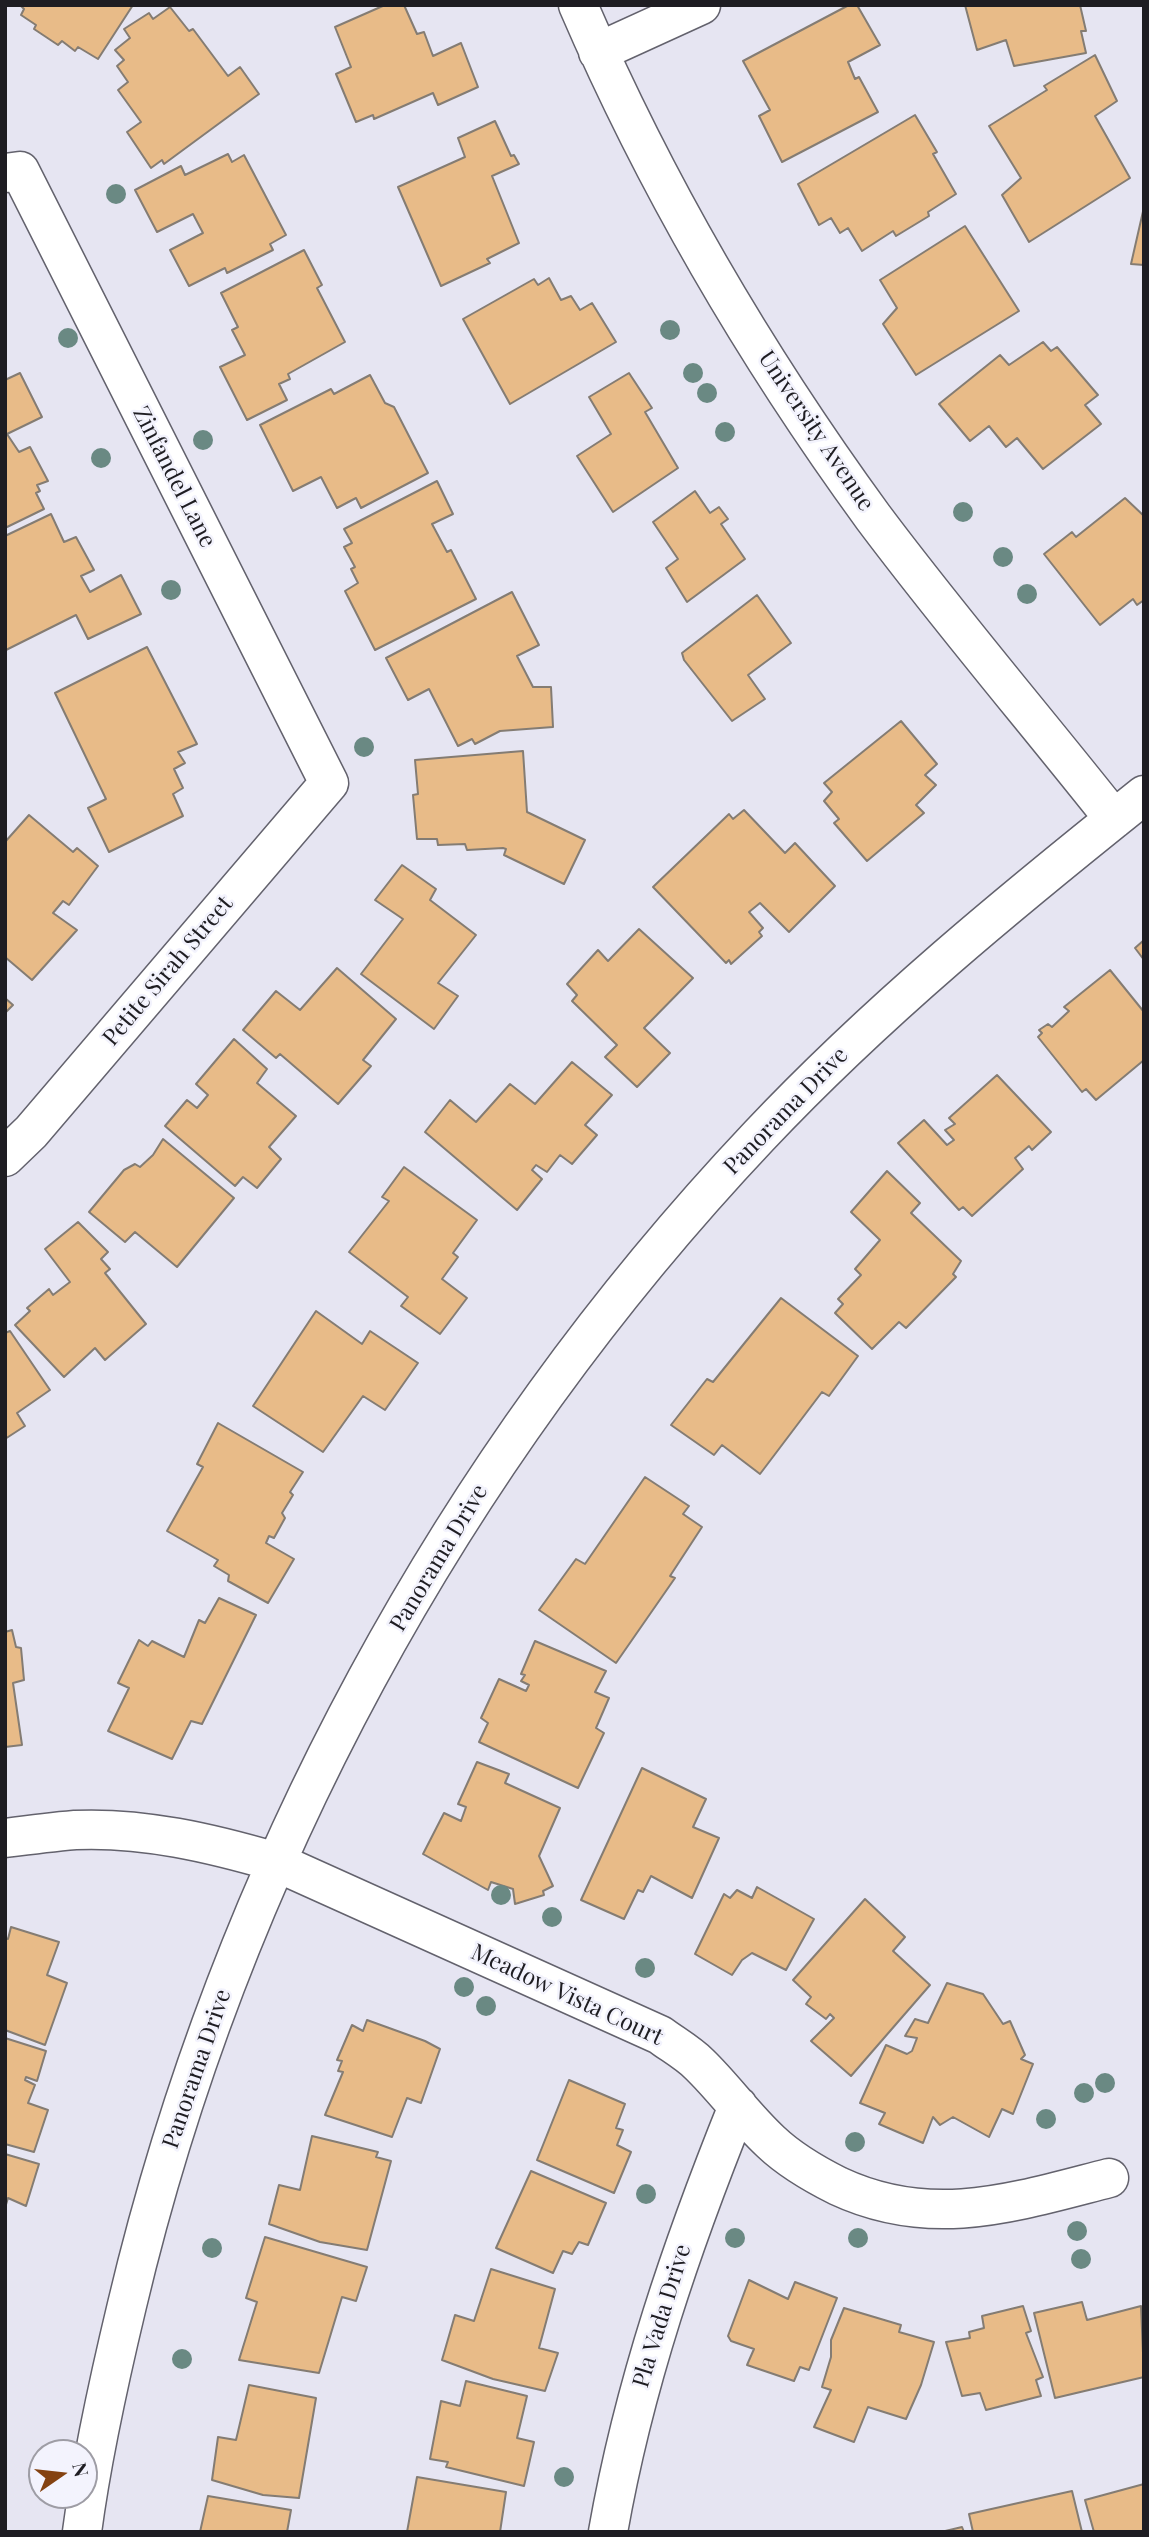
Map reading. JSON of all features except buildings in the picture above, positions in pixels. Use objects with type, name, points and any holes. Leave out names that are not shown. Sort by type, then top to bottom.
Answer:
[{"type":"street","name":"University Avenue","points":[[578,5],[657,172],[723,291],[796,406],[874,518],[1114,819]]},
{"type":"street","points":[[598,52],[701,5]]},
{"type":"street","name":"Zinfandel Lane","points":[[13,172],[328,783]]},
{"type":"street","name":"Petite Sirah Street","points":[[5,1157],[40,1122],[328,783]]},
{"type":"street","name":"Panorama Drive","points":[[82,2532],[109,2379],[144,2234],[179,2116],[215,2014],[276,1862],[326,1756],[405,1609],[477,1493],[582,1344],[668,1238],[731,1167],[855,1040],[955,948],[1144,795]]},
{"type":"street","name":"Meadow Vista Court","points":[[5,1838],[76,1830],[149,1833],[220,1845],[276,1862],[660,2035],[697,2061],[772,2143],[811,2173],[860,2196],[908,2208],[953,2211],[1002,2205],[1109,2178]]},
{"type":"street","name":"Pla Vada Drive","points":[[608,2532],[618,2474],[650,2348],[690,2225],[738,2106]]}]
